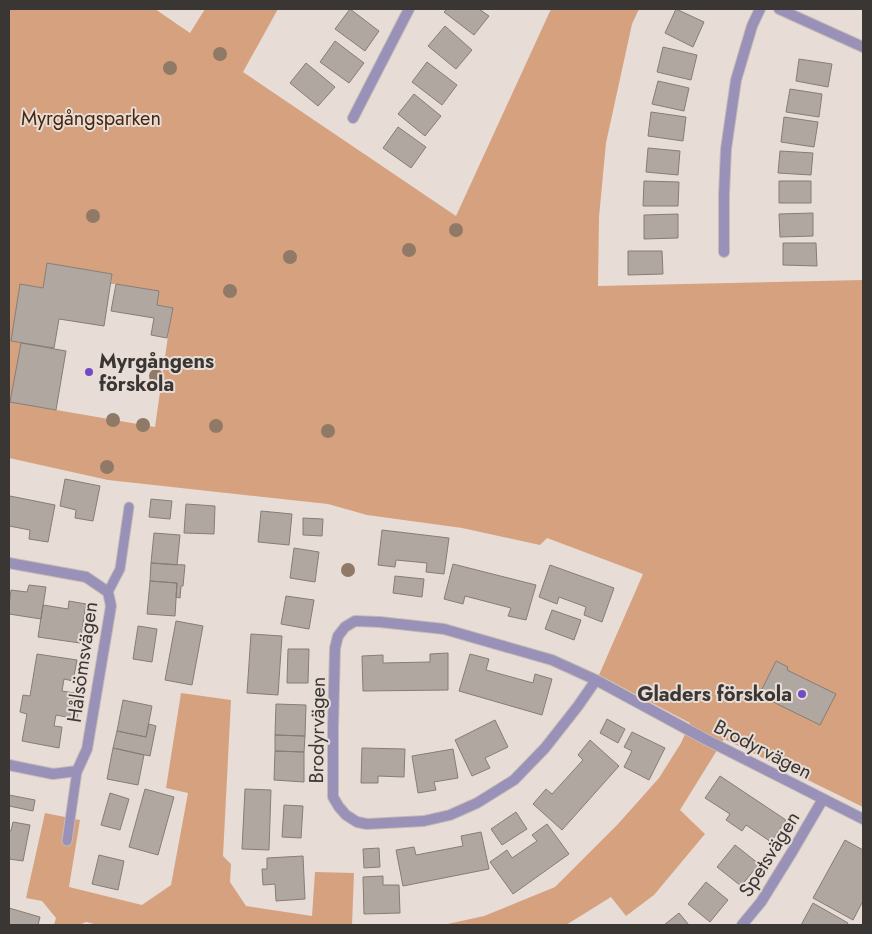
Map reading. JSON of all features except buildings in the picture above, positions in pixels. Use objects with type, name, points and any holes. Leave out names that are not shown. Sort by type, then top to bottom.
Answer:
[{"type":"street","points":[[353,118],[409,9]]},
{"type":"street","points":[[724,252],[726,149],[736,80],[752,26],[760,9]]},
{"type":"street","points":[[779,9],[863,47]]},
{"type":"street","name":"Hålsömsvägen","points":[[9,563],[86,578],[108,592],[111,606],[87,749],[76,771]]},
{"type":"street","name":"Brodyrvägen","points":[[596,680],[545,748],[514,780],[477,804],[450,816],[424,821],[367,824],[357,822],[346,815],[333,797],[335,648],[338,636],[345,627],[355,622],[380,622],[444,628],[552,660],[596,680],[705,739],[863,819]]},
{"type":"street","points":[[9,765],[53,774],[76,771]]},
{"type":"street","name":"Spetsvägen","points":[[742,925],[761,902],[824,799]]},
{"type":"lane","points":[[108,592],[120,568],[129,507]]},
{"type":"lane","points":[[67,841],[76,771]]},
{"type":"green space","name":"Myrgångsparken","points":[[9,9],[155,9],[190,33],[205,9],[278,9],[243,72],[456,216],[551,9],[639,9],[632,24],[606,143],[599,217],[598,286],[863,280],[863,807],[724,739],[680,810],[705,834],[654,895],[626,916],[611,897],[566,925],[443,925],[484,916],[555,887],[618,824],[659,778],[681,743],[690,723],[599,675],[643,574],[547,538],[540,545],[462,528],[367,515],[328,504],[108,480],[9,458]],"holes":[[[47,263],[112,274],[111,284],[159,291],[157,305],[172,308],[155,427],[10,402],[21,343],[11,341],[20,284],[43,288]]]},
{"type":"green space","points":[[181,693],[231,700],[223,856],[231,864],[230,882],[246,906],[312,916],[315,872],[354,873],[352,925],[98,925],[86,922],[79,925],[54,925],[56,918],[42,901],[26,898],[45,813],[80,820],[69,887],[142,905],[171,885],[188,793],[166,788]]},
{"type":"place","name":"Myrgångens förskola","points":[[89,372]]},
{"type":"place","name":"Gladers förskola","points":[[802,694]]}]
